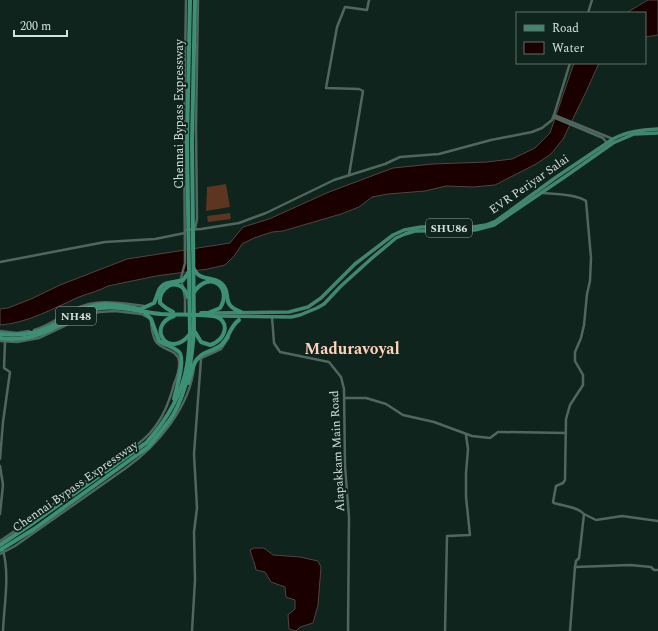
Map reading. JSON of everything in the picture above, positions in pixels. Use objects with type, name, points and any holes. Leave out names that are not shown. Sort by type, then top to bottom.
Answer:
[{"type":"highway","name":"Chennai Bypass Expressway","points":[[189,230],[187,142],[190,0]]},
{"type":"highway","name":"Chennai Bypass Expressway","points":[[189,230],[194,0]]},
{"type":"highway","points":[[189,230],[194,292],[194,330],[191,347]]},
{"type":"highway","points":[[169,413],[182,363],[181,356],[179,352],[159,341],[151,319],[142,312],[154,303],[158,291],[163,285],[170,282],[183,280],[188,275],[191,267]]},
{"type":"highway","points":[[191,267],[199,276],[217,280],[223,285],[227,294],[220,308],[210,315]]},
{"type":"highway","points":[[191,267],[191,347]]},
{"type":"highway","points":[[194,292],[198,285],[204,282],[215,282],[220,286],[225,300],[231,308],[241,312]]},
{"type":"highway","points":[[190,307],[183,287],[176,284],[170,285],[164,289],[160,295],[160,303],[174,314],[162,323],[160,332],[164,339],[170,343],[179,344],[183,342],[190,334]]},
{"type":"highway","name":"NH48","points":[[0,339],[38,332],[77,312],[93,306],[126,305],[142,312]]},
{"type":"highway","name":"NH48","points":[[0,333],[5,337],[21,339],[41,335],[82,313],[93,309],[112,308],[142,312],[156,312]]},
{"type":"highway","name":"SHU86","points":[[156,312],[210,315]]},
{"type":"highway","name":"SHU86","points":[[174,314],[185,313],[210,315]]},
{"type":"highway","points":[[194,330],[199,340],[208,345],[218,342],[223,335],[224,324],[219,319],[210,315]]},
{"type":"highway","points":[[182,396],[186,390],[194,364],[199,359],[199,356],[224,343],[231,328],[239,320]]},
{"type":"highway","name":"Chennai Bypass Expressway","points":[[0,545],[2,542],[99,477],[146,443],[169,413],[178,394],[191,347]]},
{"type":"highway","name":"Chennai Bypass Expressway","points":[[2,542],[40,524],[148,446],[166,424],[182,396],[192,358],[191,347]]},
{"type":"highway","name":"Chennai Bypass Expressway","points":[[2,542],[2,551]]},
{"type":"main road","name":"EVR Periyar Salai","points":[[247,317],[290,317],[300,315],[317,308],[324,304],[344,283],[396,238],[415,231],[473,227],[486,225],[496,221],[606,141],[635,131],[658,129]]},
{"type":"main road","name":"EVR Periyar Salai","points":[[241,312],[289,312],[308,307],[322,298],[356,264],[393,235],[404,230],[421,227],[475,230],[494,225],[543,193],[606,148],[623,138],[634,134],[658,133]]},
{"type":"main road","points":[[563,172],[566,176]]},
{"type":"main road","points":[[340,279],[344,283]]},
{"type":"main road","name":"SHU86","points":[[210,315],[241,312]]},
{"type":"main road","name":"SHU86","points":[[210,315],[247,317]]},
{"type":"street","points":[[185,313],[185,298],[181,278],[184,268],[185,249],[189,230],[184,127],[186,0]]},
{"type":"street","points":[[189,230],[197,219],[196,128],[198,0]]},
{"type":"street","points":[[349,176],[363,91],[359,89],[326,88],[337,27],[345,7],[367,10],[368,0]]},
{"type":"street","points":[[588,12],[592,0]]},
{"type":"street","points":[[0,262],[106,242],[155,239],[189,230],[239,224],[334,180],[385,164],[400,157],[439,154],[491,140],[532,132],[542,128],[552,120],[570,64]]},
{"type":"street","points":[[554,116],[606,141]]},
{"type":"street","points":[[558,118],[613,139]]},
{"type":"street","points":[[543,193],[579,198],[583,199],[586,203],[591,258],[590,281],[587,294],[584,325],[581,338],[575,352],[575,361],[583,375],[583,382],[569,408],[566,419],[565,480],[562,484],[556,486],[553,502],[581,511],[596,520],[622,516],[658,521]]},
{"type":"street","points":[[126,305],[148,307]]},
{"type":"street","points":[[3,631],[7,573],[2,551],[2,542],[128,451],[150,433],[167,407],[180,362],[176,353],[157,343],[150,321],[142,312]]},
{"type":"street","points":[[239,320],[247,317]]},
{"type":"street","name":"Alapakkam Main Road","points":[[272,317],[274,343],[280,352],[326,361],[330,363],[341,378],[345,398],[345,466],[349,517],[348,631]]},
{"type":"street","points":[[0,459],[3,422],[10,372],[4,368],[5,337]]},
{"type":"street","points":[[192,631],[195,580],[194,532],[197,508],[194,454],[199,359]]},
{"type":"street","points":[[0,554],[2,551],[15,546],[126,468],[146,452],[160,438],[187,396],[194,364]]},
{"type":"street","points":[[345,398],[366,398],[386,404],[403,415],[434,422],[466,435],[486,438],[492,437],[496,433],[501,432],[566,433]]},
{"type":"street","points":[[445,631],[447,536],[470,535],[466,498],[468,449],[466,435]]},
{"type":"street","points":[[0,466],[2,485],[0,514]]},
{"type":"street","points":[[570,631],[575,567],[576,561],[579,558],[584,514]]},
{"type":"street","points":[[575,567],[630,565],[650,567],[654,570],[658,570]]},
{"type":"shaded area","points":[[226,184],[230,207],[206,211],[207,187]]},
{"type":"shaded area","points":[[230,213],[231,219],[208,222],[207,216]]},
{"type":"water","points":[[648,0],[658,0],[658,35],[646,37],[646,12],[628,12]]},
{"type":"water","points":[[574,64],[599,64],[563,139],[551,154],[536,164],[495,185],[473,187],[446,186],[425,191],[372,197],[359,207],[341,214],[254,238],[242,244],[235,255],[225,265],[208,269],[156,276],[108,286],[31,318],[10,324],[0,325],[0,309],[8,308],[31,299],[60,285],[127,259],[230,243],[243,227],[269,219],[329,192],[393,168],[512,159],[535,148],[550,133]]},
{"type":"water","points":[[254,548],[264,548],[273,555],[300,557],[318,561],[321,567],[318,605],[313,623],[300,627],[296,631],[289,629],[288,615],[295,609],[295,600],[286,597],[285,587],[271,582],[265,572],[256,570],[250,550]]},
{"type":"district","name":"Maduravoyal","points":[[352,348]]}]
